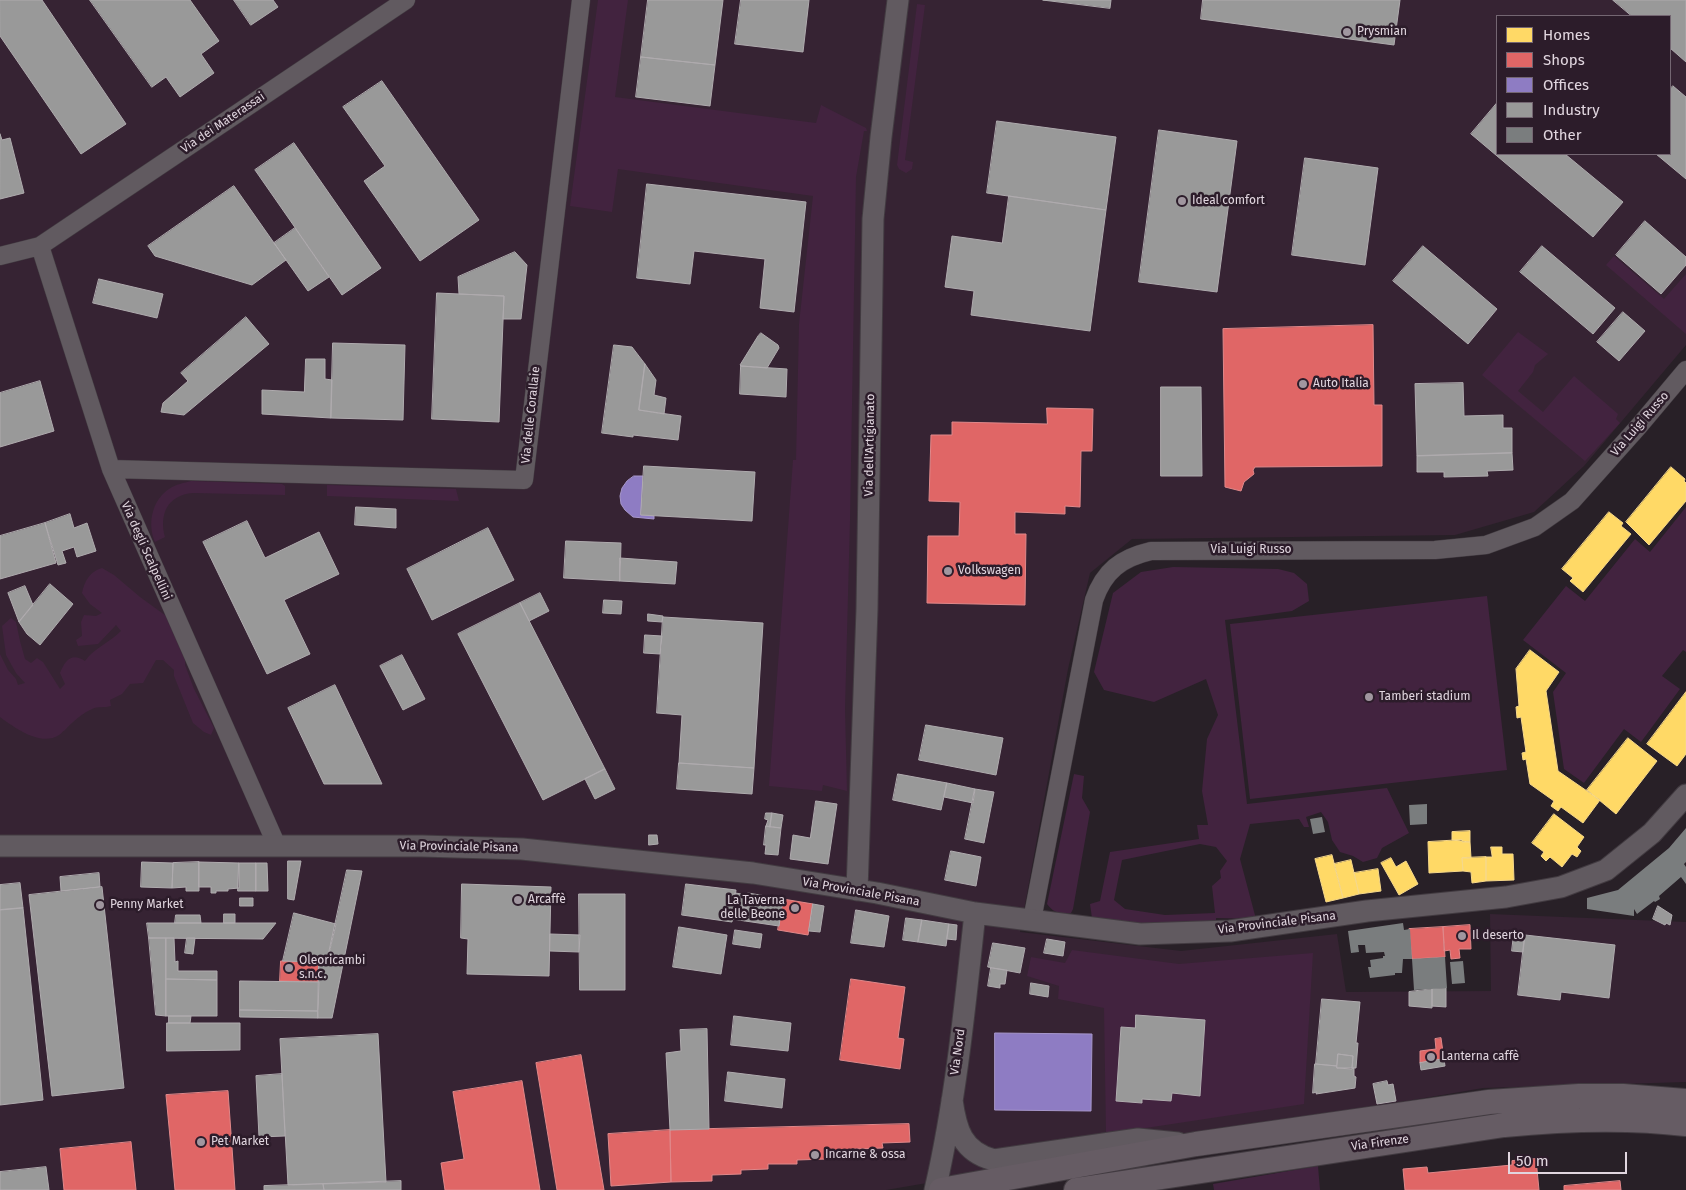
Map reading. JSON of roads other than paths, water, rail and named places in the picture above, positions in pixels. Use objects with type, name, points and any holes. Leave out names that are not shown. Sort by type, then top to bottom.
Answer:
[{"type":"main road","name":"Via Firenze","points":[[941,1190],[1196,1144],[1507,1100],[1579,1096],[1623,1096],[1686,1101]]},
{"type":"main road","name":"Via Firenze","points":[[1076,1190],[1504,1125],[1568,1120],[1686,1124]]},
{"type":"street","name":"Via dei Materassai","points":[[0,256],[40,246],[406,0]]},
{"type":"street","name":"Via delle Corallaie","points":[[110,469],[524,480],[581,0]]},
{"type":"street","name":"Via dell'Artigianato","points":[[856,890],[867,600],[874,219],[880,137],[898,0]]},
{"type":"street","name":"Via degli Scalpellini","points":[[40,246],[110,469],[277,846]]},
{"type":"street","name":"Via Luigi Russo","points":[[1032,920],[1094,600],[1098,588],[1111,570],[1128,559],[1151,551],[1435,550],[1486,545],[1535,527],[1572,501],[1686,370]]},
{"type":"street","name":"Via Provinciale Pisana","points":[[0,846],[422,846],[522,849],[745,872],[856,890],[975,913],[1140,934],[1230,931],[1367,911],[1506,897],[1561,887],[1606,870],[1652,834],[1686,794]]},
{"type":"street","name":"Via Nord","points":[[935,1190],[952,1100],[970,967],[975,913]]},
{"type":"street","name":"Via Firenze","points":[[952,1100],[959,1133],[979,1156],[994,1160],[1138,1139],[1196,1144]]},
{"type":"place","name":"Prysmian","points":[[1347,32]]},
{"type":"place","name":"Ideal comfort","points":[[1182,201]]},
{"type":"place","name":"Auto Italia","points":[[1303,384]]},
{"type":"place","name":"Volkswagen","points":[[948,571]]},
{"type":"place","name":"Tamberi stadium","points":[[1369,697]]},
{"type":"place","name":"Arcaffè","points":[[518,900]]},
{"type":"place","name":"Penny Market","points":[[100,905]]},
{"type":"place","name":"La Taverna delle Beone","points":[[795,908]]},
{"type":"place","name":"Il deserto","points":[[1462,936]]},
{"type":"place","name":"Oleoricambi s.n.c.","points":[[289,968]]},
{"type":"place","name":"Lanterna caffè","points":[[1431,1057]]},
{"type":"place","name":"Pet Market","points":[[201,1142]]},
{"type":"place","name":"Incarne & ossa","points":[[815,1155]]}]
